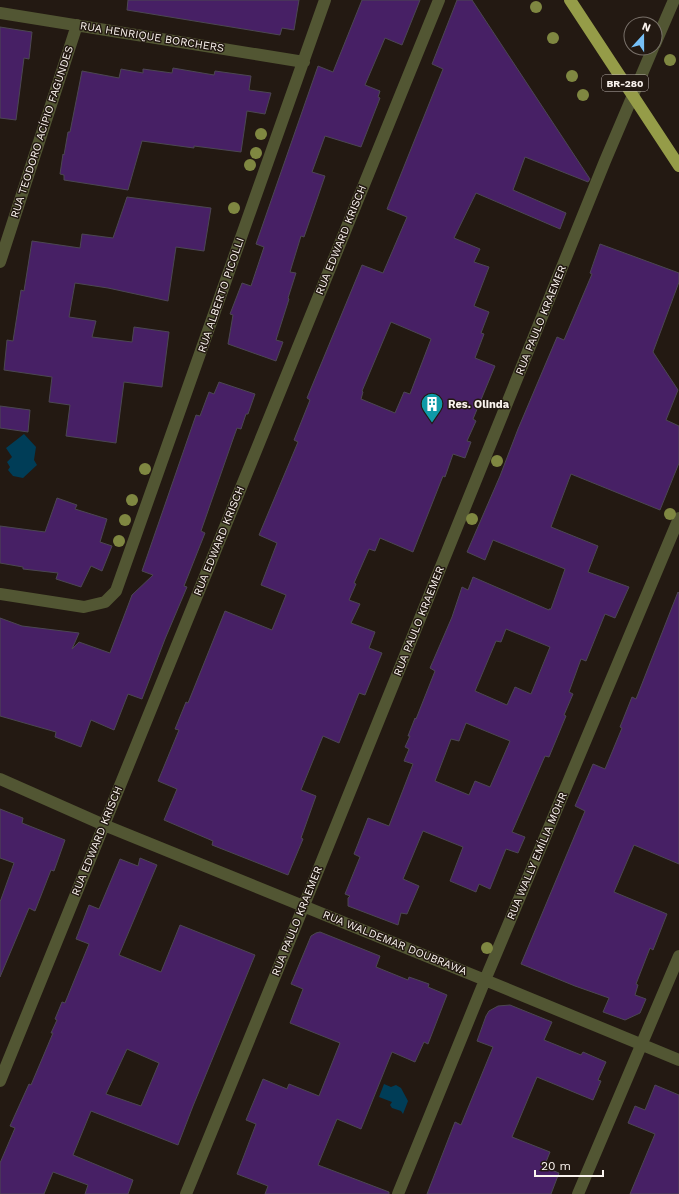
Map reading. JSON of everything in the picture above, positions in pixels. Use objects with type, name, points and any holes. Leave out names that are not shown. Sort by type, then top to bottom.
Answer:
[{"type":"highway","name":"BR-280","points":[[570,0],[679,166]]},
{"type":"street","name":"RUA ALBERTO PICOLLI","points":[[0,594],[84,607],[105,602],[116,591],[325,0]]},
{"type":"street","name":"RUA EDWARD KRISCH","points":[[0,1081],[439,0]]},
{"type":"street","points":[[663,25],[674,0]]},
{"type":"street","name":"RUA HENRIQUE BORCHERS","points":[[0,13],[304,62]]},
{"type":"street","name":"RUA TEODORO ACÍPIO FAGUNDES","points":[[0,262],[77,25]]},
{"type":"street","name":"RUA PAULO KRAEMER","points":[[186,1194],[599,175],[650,56]]},
{"type":"street","name":"RUA WALLY EMÍLIA MOHR","points":[[398,1194],[679,518]]},
{"type":"street","name":"RUA WALDEMAR DOUBRAWA","points":[[0,779],[104,825],[679,1060]]},
{"type":"street","points":[[578,1194],[679,956]]},
{"type":"water","points":[[24,434],[36,447],[34,460],[37,465],[23,478],[13,476],[8,470],[10,467],[7,462],[12,457],[6,448]]},
{"type":"water","points":[[384,1084],[391,1087],[396,1085],[401,1088],[408,1101],[403,1114],[401,1111],[392,1108],[390,1105],[392,1102],[379,1097]]},
{"type":"building","points":[[128,0],[299,0],[294,30],[282,28],[280,35],[127,10]]},
{"type":"building","points":[[362,0],[420,0],[402,45],[385,38],[365,85],[380,91],[378,97],[380,98],[361,147],[325,136],[312,172],[325,176],[304,237],[301,236],[290,272],[296,273],[276,340],[283,342],[276,361],[228,344],[233,315],[230,314],[242,283],[251,286],[264,247],[256,244],[318,66],[333,72]]},
{"type":"building","points":[[457,0],[472,0],[590,179],[588,182],[525,157],[513,190],[566,213],[560,229],[476,193],[454,238],[480,249],[474,262],[489,267],[474,306],[489,312],[481,333],[484,334],[475,358],[495,366],[473,419],[476,421],[467,441],[471,442],[465,458],[453,454],[445,477],[443,476],[413,552],[380,538],[375,551],[369,549],[354,583],[356,584],[349,600],[360,604],[351,623],[375,632],[369,648],[382,653],[365,695],[359,693],[339,743],[323,736],[301,790],[316,796],[301,838],[303,839],[288,875],[212,845],[213,841],[164,820],[177,789],[158,781],[179,730],[175,729],[186,702],[188,703],[225,611],[272,630],[286,595],[261,585],[277,543],[259,535],[298,442],[294,440],[310,400],[307,398],[362,265],[383,273],[407,217],[387,209],[443,69],[432,64]],"holes":[[[391,322],[431,339],[410,394],[404,392],[395,413],[361,399],[362,391]]]},
{"type":"building","points":[[0,27],[32,32],[29,59],[24,58],[16,120],[0,118]]},
{"type":"building","points":[[173,68],[214,75],[215,71],[251,76],[249,90],[271,93],[265,114],[247,111],[241,152],[194,146],[194,148],[142,141],[128,190],[64,180],[64,175],[60,174],[63,154],[64,155],[68,132],[70,132],[82,71],[119,78],[121,69],[143,73],[143,69],[172,73]]},
{"type":"building","points":[[127,197],[211,208],[204,251],[176,247],[168,301],[108,288],[75,283],[69,317],[96,321],[92,337],[132,342],[134,327],[169,332],[162,387],[124,382],[116,443],[66,436],[70,405],[49,402],[52,377],[4,370],[7,340],[13,341],[21,290],[24,291],[32,241],[80,248],[82,234],[113,238]]},
{"type":"building","points":[[600,244],[679,273],[679,282],[653,352],[678,390],[666,420],[679,426],[679,463],[660,510],[571,474],[551,527],[598,546],[588,572],[629,587],[615,618],[605,614],[586,661],[581,659],[569,692],[573,694],[564,715],[566,716],[549,757],[545,756],[512,832],[525,837],[518,853],[506,849],[490,889],[479,884],[476,892],[450,881],[463,847],[423,831],[403,879],[419,886],[407,914],[401,913],[398,925],[348,906],[348,898],[350,896],[345,894],[360,857],[354,854],[368,818],[389,826],[413,764],[404,761],[409,749],[405,747],[410,736],[408,736],[435,671],[430,668],[452,617],[462,587],[468,590],[473,577],[549,610],[551,609],[565,569],[493,540],[485,560],[467,552],[557,337],[564,340],[592,274],[590,273]],"holes":[[[506,629],[550,647],[531,694],[515,687],[507,705],[475,691],[496,641],[501,642]],[[466,723],[510,741],[490,787],[475,781],[469,795],[435,781],[451,739],[459,741]]]},
{"type":"building","points":[[219,382],[255,394],[241,429],[237,428],[201,531],[205,533],[184,586],[187,587],[142,699],[128,694],[114,730],[91,720],[81,747],[55,737],[56,732],[0,716],[0,618],[22,626],[79,633],[72,649],[79,642],[110,653],[132,595],[153,575],[142,571],[196,415],[200,416],[209,392],[214,394]]},
{"type":"building","points":[[0,406],[30,410],[28,432],[0,428]]},
{"type":"building","points":[[57,498],[77,505],[75,509],[107,519],[100,542],[112,546],[102,571],[91,566],[81,587],[56,579],[58,573],[23,569],[23,567],[0,563],[0,526],[45,532]]},
{"type":"building","points":[[678,592],[679,864],[634,845],[614,892],[667,914],[653,950],[650,948],[636,984],[638,985],[635,995],[646,999],[640,1013],[625,1020],[603,1012],[609,998],[521,964],[585,811],[575,806],[593,764],[605,769],[622,728],[620,727],[632,697],[636,699]]},
{"type":"building","points":[[0,809],[23,818],[22,823],[65,840],[54,871],[51,870],[35,911],[29,908],[0,977],[0,902],[14,863],[0,858]]},
{"type":"building","points":[[140,858],[157,865],[119,955],[161,972],[180,925],[255,955],[178,1145],[91,1111],[73,1155],[133,1180],[128,1194],[85,1194],[88,1185],[53,1172],[44,1194],[0,1194],[0,1163],[15,1128],[10,1126],[29,1084],[31,1085],[53,1033],[51,1033],[57,1020],[55,1019],[62,1002],[65,1003],[89,944],[76,939],[89,905],[99,909],[120,859],[138,866]],"holes":[[[127,1049],[159,1063],[141,1106],[106,1094]]]},
{"type":"building","points":[[320,932],[380,956],[376,967],[408,980],[409,977],[429,984],[428,987],[447,995],[428,1044],[424,1042],[415,1062],[392,1052],[361,1129],[337,1119],[318,1165],[389,1192],[389,1194],[265,1194],[268,1186],[237,1174],[256,1124],[246,1120],[263,1079],[287,1089],[289,1084],[319,1096],[340,1043],[290,1023],[303,989],[291,984],[311,936]]},
{"type":"building","points":[[510,1005],[552,1022],[544,1040],[581,1055],[583,1052],[606,1062],[598,1080],[601,1081],[593,1100],[537,1077],[512,1137],[550,1152],[544,1167],[559,1173],[551,1194],[427,1194],[455,1122],[461,1125],[493,1047],[477,1041],[486,1016],[489,1011],[498,1006]]},
{"type":"building","points":[[655,1085],[679,1095],[679,1194],[630,1194],[655,1134],[628,1123],[635,1106],[645,1110]]},
{"type":"place","name":"Res. Olinda","points":[[432,424]]}]
